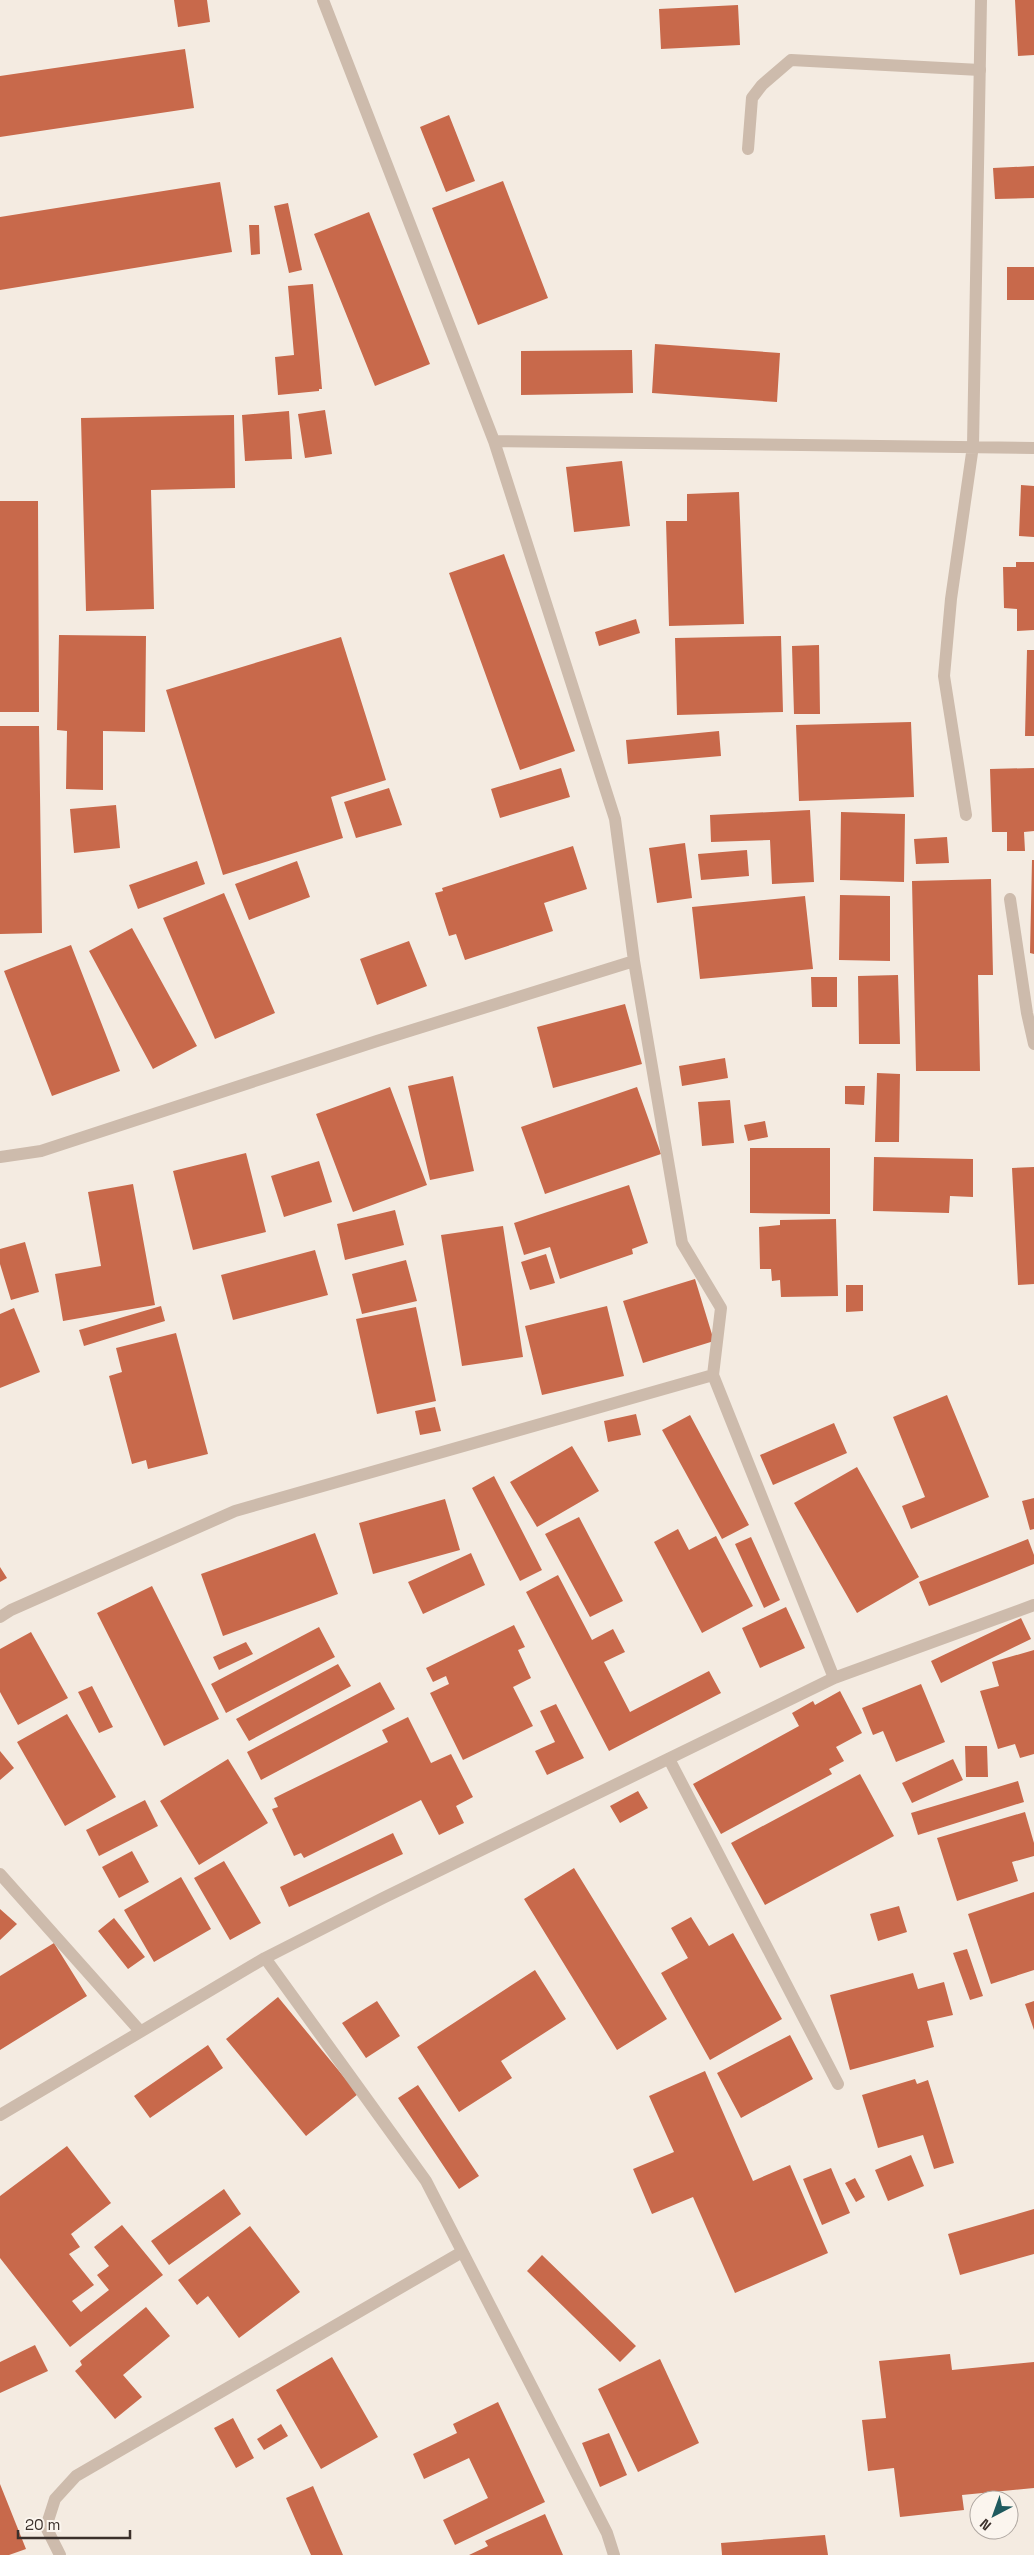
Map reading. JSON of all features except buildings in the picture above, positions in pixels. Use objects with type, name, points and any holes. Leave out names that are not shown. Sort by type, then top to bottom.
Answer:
[{"type":"street","points":[[323,0],[494,441],[615,819],[634,961],[682,1243],[721,1308],[713,1375],[834,1678]]},
{"type":"street","points":[[966,815],[944,676],[951,599],[974,446],[981,0]]},
{"type":"street","points":[[748,150],[752,98],[762,85],[791,60],[980,70]]},
{"type":"street","points":[[494,441],[1034,448]]},
{"type":"street","points":[[1010,899],[1027,1013],[1034,1044]]},
{"type":"street","points":[[0,1157],[41,1151],[368,1044],[634,961]]},
{"type":"street","points":[[0,1617],[20,1606],[235,1511],[713,1375]]},
{"type":"street","points":[[0,2115],[265,1958],[834,1678],[1034,1605]]},
{"type":"street","points":[[669,1759],[838,2084]]},
{"type":"street","points":[[0,1874],[140,2031]]},
{"type":"street","points":[[265,1958],[426,2181],[607,2533],[614,2555]]},
{"type":"street","points":[[60,2555],[46,2527],[55,2499],[76,2476],[462,2252]]}]
